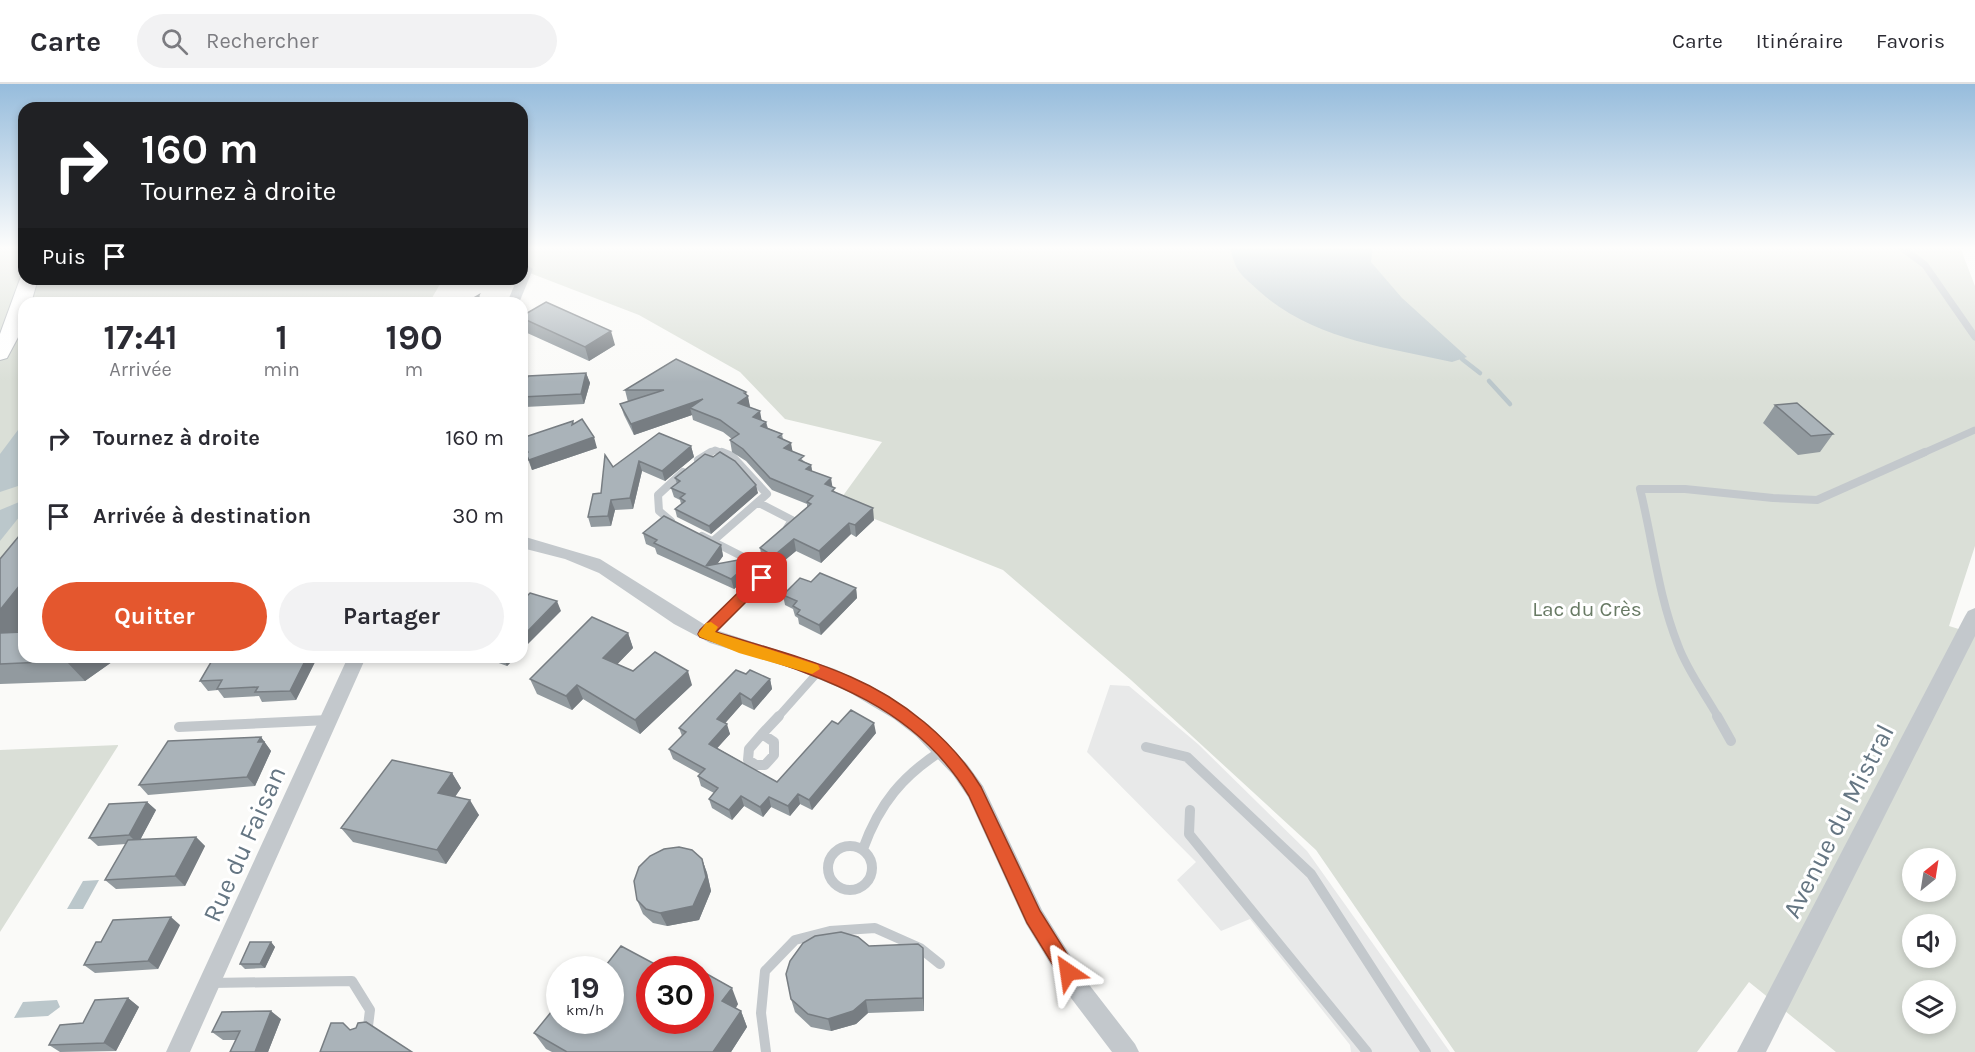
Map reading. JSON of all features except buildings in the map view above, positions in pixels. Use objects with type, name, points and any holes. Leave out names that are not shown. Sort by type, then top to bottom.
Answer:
[{"type":"main road","points":[[0,354],[18,313]]},
{"type":"street","points":[[528,544],[585,560],[616,575],[677,619],[705,634],[846,681],[882,700],[912,722],[944,750],[964,773],[976,792],[1034,917],[1079,990],[1127,1052]]},
{"type":"street","name":"Avenue du Mistral","points":[[1751,1052],[1975,616]]},
{"type":"street","name":"Rue du Faisan","points":[[178,1052],[354,663]]},
{"type":"lane","points":[[1944,292],[1975,336]]},
{"type":"lane","points":[[1731,741],[1678,646],[1660,585],[1653,540],[1640,489],[1696,488],[1799,501],[1818,500],[1975,430]]},
{"type":"lane","points":[[682,526],[662,517],[657,509],[658,495],[709,452],[715,450],[732,456],[766,494],[759,503],[713,541]]},
{"type":"lane","points":[[759,503],[792,520],[783,531]]},
{"type":"lane","points":[[692,531],[752,560],[767,570],[762,578],[705,634]]},
{"type":"lane","points":[[752,560],[760,553]]},
{"type":"lane","points":[[762,734],[819,671]]},
{"type":"lane","points":[[178,727],[328,720]]},
{"type":"lane","points":[[1146,747],[1187,757],[1311,874],[1426,1052]]},
{"type":"lane","points":[[862,849],[877,810],[893,789],[916,766],[944,750]]},
{"type":"lane","points":[[1190,810],[1189,834],[1363,1044],[1367,1052]]},
{"type":"lane","points":[[848,847],[862,849],[872,859],[873,873],[869,879],[856,888],[848,889],[834,885],[827,873],[834,853],[848,847]]},
{"type":"lane","points":[[766,1052],[761,1013],[765,971],[795,940],[830,931],[875,928],[920,948],[940,964]]},
{"type":"lane","points":[[209,984],[351,981],[370,1010],[366,1038]]},
{"type":"shaded area","points":[[1261,292],[1397,292],[1467,357],[1452,362],[1375,346],[1326,331],[1280,307]]},
{"type":"shaded area","points":[[18,430],[18,486],[0,492],[0,454]]},
{"type":"shaded area","points":[[18,502],[18,518],[0,541],[0,510]]},
{"type":"shaded area","points":[[1110,685],[1129,686],[1198,744],[1307,851],[1450,1052],[1351,1052],[1350,1045],[1250,919],[1221,931],[1177,880],[1196,862],[1087,752]]},
{"type":"shaded area","points":[[99,880],[83,909],[67,909],[83,881]]},
{"type":"shaded area","points":[[57,1000],[60,1007],[48,1016],[14,1018],[23,1002]]},
{"type":"green space","points":[[0,292],[435,292],[432,297],[18,297],[18,540],[0,562]]},
{"type":"green space","name":"Lac du Crès","points":[[580,292],[1975,292],[1975,546],[1949,626],[1975,634],[1975,1052],[1836,1052],[1749,982],[1697,1052],[1455,1052],[1316,850],[1131,680],[1003,570],[837,504],[882,442],[785,419],[740,372],[639,315]]},
{"type":"green space","points":[[118,746],[0,932],[0,750]]},
{"type":"waterway","points":[[1462,359],[1480,373]]},
{"type":"waterway","points":[[1489,381],[1510,404]]},
{"type":"slow traffic","points":[[711,627],[705,634],[744,649],[812,669]]},
{"type":"route","points":[[762,578],[705,634],[744,649],[802,665],[846,681],[882,700],[902,714],[944,750],[964,773],[976,792],[1034,917],[1068,972]]}]
